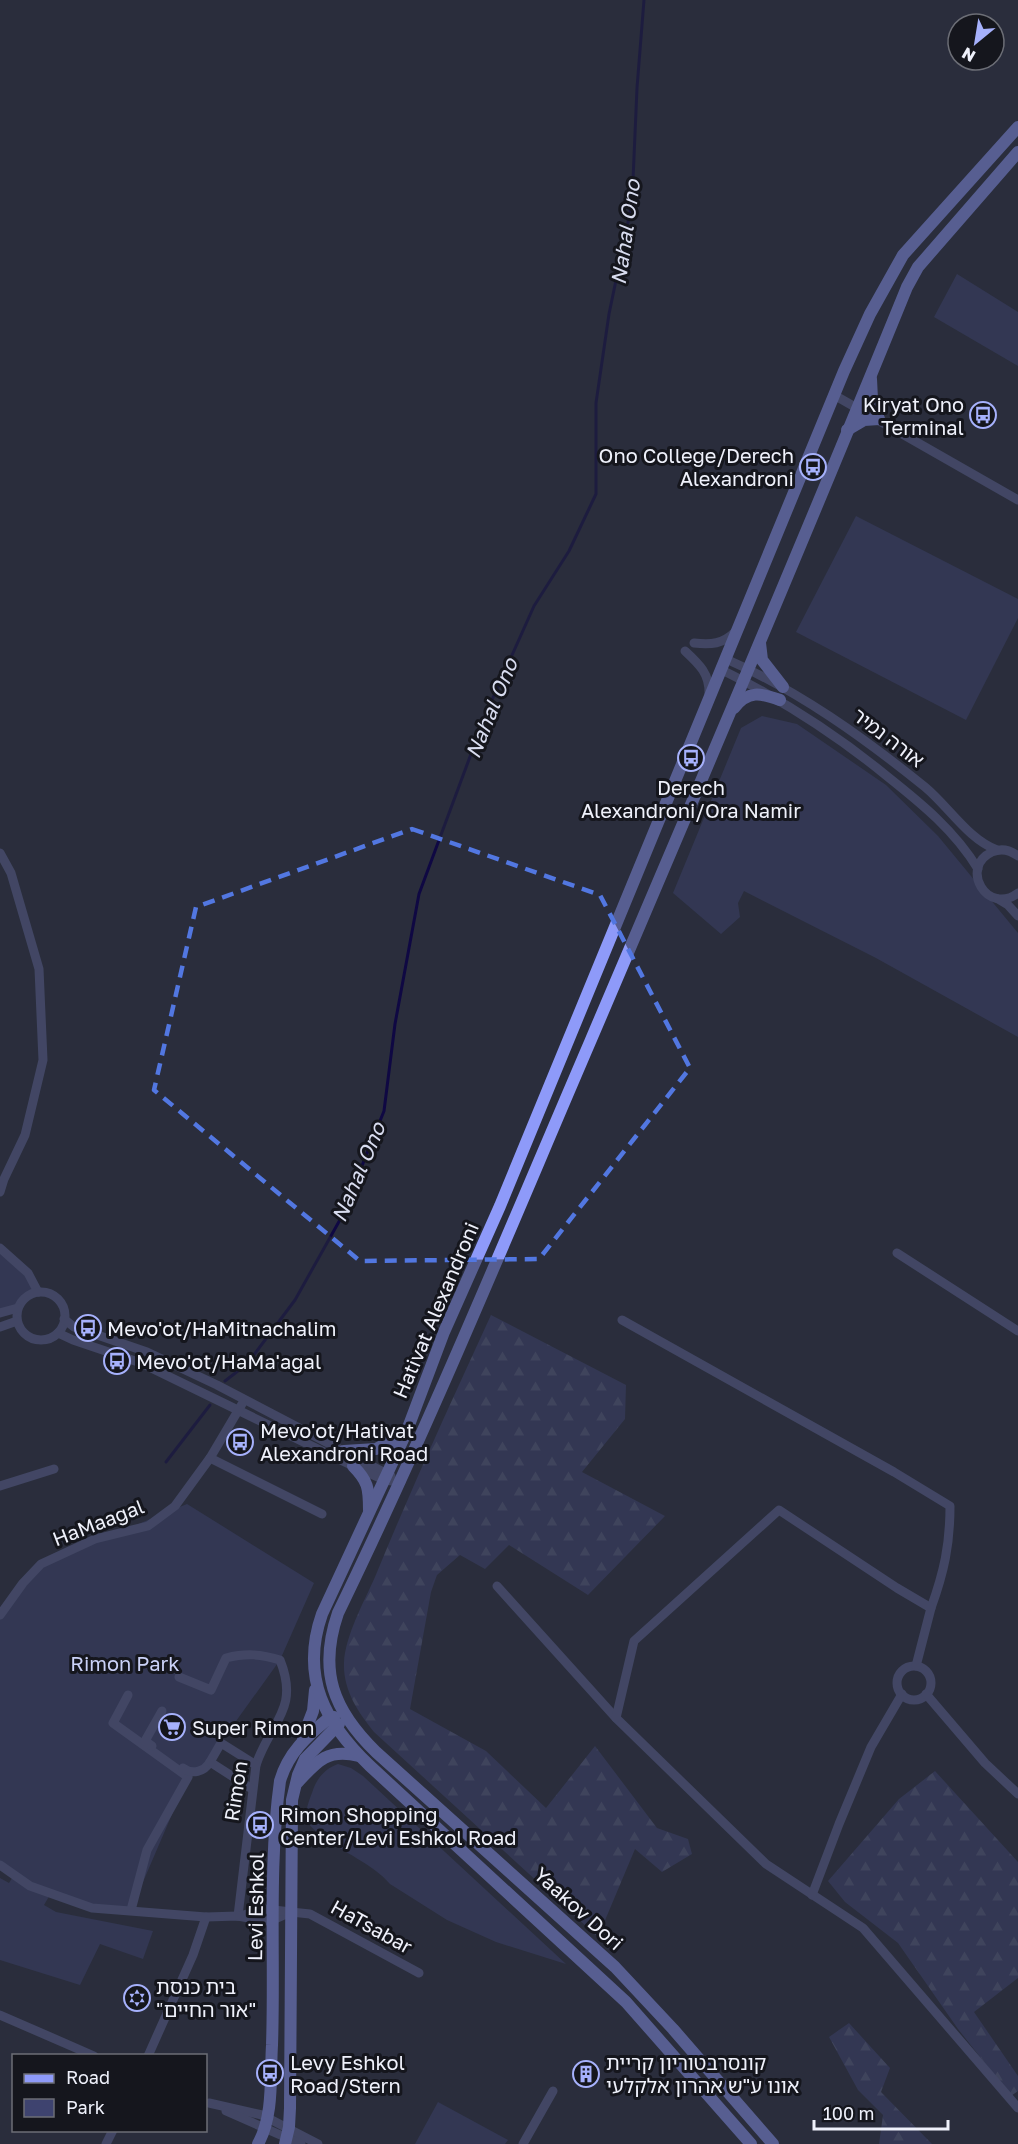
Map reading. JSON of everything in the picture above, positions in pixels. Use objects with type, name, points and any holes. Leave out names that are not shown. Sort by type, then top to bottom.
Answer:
[{"type":"main road","name":"Hativat Alexandroni","points":[[336,1729],[322,1704],[315,1679],[313,1664],[317,1629],[406,1433],[444,1332],[500,1206],[834,395],[870,314],[903,255],[1018,127]]},
{"type":"main road","name":"Hativat Alexandroni","points":[[345,1715],[335,1697],[328,1652],[332,1628],[338,1612],[401,1482],[516,1215],[731,711],[907,286],[918,267],[1018,152]]},
{"type":"main road","points":[[847,430],[864,420],[879,419],[872,399],[870,377]]},
{"type":"main road","points":[[760,639],[762,660],[783,687]]},
{"type":"main road","points":[[731,711],[749,695],[763,694],[780,700]]},
{"type":"main road","points":[[344,1451],[376,1449],[406,1433]]},
{"type":"main road","points":[[353,1466],[364,1477],[367,1484],[369,1514]]},
{"type":"main road","points":[[300,1743],[313,1711],[315,1679]]},
{"type":"main road","points":[[329,1718],[345,1715]]},
{"type":"main road","name":"Levi Eshkol","points":[[285,2136],[291,1912],[291,1812],[294,1788],[305,1759],[336,1729],[345,1715]]},
{"type":"main road","name":"Yaakov Dori","points":[[345,1715],[354,1729],[376,1752],[637,1990],[773,2144]]},
{"type":"main road","name":"Levi Eshkol","points":[[258,2144],[266,2122],[273,2015],[273,1915],[280,1780],[287,1762],[300,1743],[329,1718]]},
{"type":"main road","name":"Yaakov Dori","points":[[336,1729],[359,1756],[626,2002],[751,2144]]},
{"type":"main road","points":[[294,1788],[311,1768],[327,1756],[342,1753],[359,1756]]},
{"type":"street","points":[[834,395],[1018,500]]},
{"type":"street","points":[[694,643],[716,644],[724,641],[739,628]]},
{"type":"street","points":[[685,651],[705,671],[709,686],[709,702]]},
{"type":"street","points":[[724,665],[745,675]]},
{"type":"street","name":"אורה נמיר","points":[[745,675],[783,687],[838,721],[880,751],[934,795],[985,846],[1018,855]]},
{"type":"street","name":"אורה נמיר","points":[[745,675],[870,762],[921,803],[953,834],[978,869],[977,875],[981,887],[990,896],[996,898]]},
{"type":"street","points":[[978,869],[984,857],[997,850]]},
{"type":"street","points":[[0,853],[11,873],[39,969],[43,1060],[25,1135],[0,1192]]},
{"type":"street","points":[[996,898],[1008,898],[1018,893]]},
{"type":"street","points":[[996,898],[1008,905],[1018,916]]},
{"type":"street","points":[[0,1248],[28,1273],[38,1292]]},
{"type":"street","points":[[897,1253],[1018,1331]]},
{"type":"street","points":[[0,1313],[18,1308],[28,1296],[38,1292],[58,1299],[62,1305],[64,1319],[58,1333],[38,1340],[24,1334],[17,1321],[18,1308]]},
{"type":"street","points":[[64,1319],[74,1327],[147,1352],[244,1399],[344,1451],[386,1477]]},
{"type":"street","points":[[622,1320],[894,1472],[950,1506],[950,1534],[944,1573],[931,1608],[916,1666]]},
{"type":"street","points":[[0,1327],[17,1321]]},
{"type":"street","points":[[58,1333],[141,1363],[353,1466],[401,1482]]},
{"type":"street","name":"HaMaagal","points":[[0,1615],[23,1583],[41,1564],[95,1539],[148,1526],[175,1506],[210,1458],[244,1399]]},
{"type":"street","points":[[210,1458],[322,1514]]},
{"type":"street","points":[[0,1486],[54,1469]]},
{"type":"street","points":[[616,1718],[634,1641],[779,1510],[931,1608]]},
{"type":"street","points":[[497,1586],[616,1718],[766,1864],[863,1928],[1018,2108]]},
{"type":"street","name":"Rimon","points":[[179,1677],[211,1690],[226,1658],[262,1654],[280,1660],[288,1688],[285,1706],[260,1751],[256,1765],[238,1916]]},
{"type":"street","points":[[910,1666],[916,1666],[925,1670],[931,1684],[926,1694],[912,1699],[902,1694],[897,1683],[900,1673],[910,1666]]},
{"type":"street","points":[[812,1894],[872,1747],[902,1694]]},
{"type":"street","points":[[926,1694],[985,1763],[1018,1794]]},
{"type":"street","points":[[128,1695],[113,1723],[188,1777],[147,1850],[131,1910]]},
{"type":"street","points":[[162,1711],[145,1741],[186,1771],[200,1771],[207,1767],[221,1743],[256,1765]]},
{"type":"street","points":[[210,1762],[252,1790]]},
{"type":"street","points":[[0,1865],[30,1886],[92,1908],[206,1917],[273,1915],[291,1912]]},
{"type":"street","name":"HaTsabar","points":[[291,1912],[317,1916],[419,1973]]},
{"type":"street","points":[[148,2054],[193,1955],[206,1917]]},
{"type":"street","points":[[0,2015],[92,2054]]},
{"type":"street","points":[[523,2144],[553,2091]]},
{"type":"street","points":[[207,2102],[266,2122],[301,2144]]},
{"type":"street","points":[[285,2136],[318,2144]]},
{"type":"highlighted area","points":[[412,829],[600,895],[690,1068],[539,1259],[360,1261],[154,1090],[196,907]]},
{"type":"green space","points":[[957,274],[1018,312],[1018,366],[934,317]]},
{"type":"green space","points":[[856,516],[1018,599],[1018,618],[966,720],[796,632]]},
{"type":"green space","points":[[762,716],[797,724],[886,785],[938,836],[1018,933],[1018,1037],[876,958],[744,891],[738,903],[740,917],[721,934],[673,893],[741,728]]},
{"type":"green space","points":[[0,1248],[28,1273],[38,1292],[28,1296],[18,1308],[0,1313]]},
{"type":"green space","points":[[491,1315],[626,1385],[625,1419],[582,1472],[665,1516],[588,1595],[509,1545],[485,1569],[460,1555],[437,1575],[431,1592],[410,1709],[486,1751],[546,1808],[595,1746],[657,1828],[688,1839],[692,1854],[662,1872],[635,1849],[598,1937],[374,1732],[362,1717],[353,1700],[344,1673],[345,1653],[356,1619]]},
{"type":"green space","name":"Rimon Park","points":[[187,1504],[314,1583],[280,1660],[221,1742],[210,1762],[188,1777],[131,1910],[92,1908],[51,1893],[44,1905],[56,1912],[153,1931],[143,1959],[100,1944],[80,1985],[0,1960],[0,1878],[9,1883],[14,1875],[0,1865],[0,1615],[41,1564]]},
{"type":"green space","points":[[338,1764],[351,1768],[363,1776],[566,1964],[496,1942],[447,1920],[390,1884],[375,1870],[310,1826],[306,1814],[317,1781],[322,1774]]},
{"type":"green space","points":[[935,1771],[1018,1862],[1018,1978],[974,2012],[1018,2076],[1018,2091],[1011,2096],[958,2029],[898,1943],[845,1902],[828,1881],[899,1799]]},
{"type":"green space","points":[[849,2023],[890,2068],[881,2092],[932,2144],[879,2144],[883,2115],[858,2090],[829,2037]]},
{"type":"green space","points":[[438,2102],[508,2140],[505,2144],[415,2144]]},
{"type":"waterway","name":"Nahal Ono","points":[[225,1381],[247,1364],[295,1300],[341,1218],[384,1111],[395,1024],[419,894],[487,711],[534,606],[569,551],[596,494],[596,403],[609,314],[632,203],[644,0]]},
{"type":"waterway","name":"Nahal Ono","points":[[166,1462],[210,1405]]},
{"type":"place","name":"Kiryat Ono Terminal","points":[[983,415]]},
{"type":"place","name":"Ono College/Derech Alexandroni","points":[[813,467]]},
{"type":"place","name":"Derech Alexandroni/Ora Namir","points":[[691,758]]},
{"type":"place","name":"Mevo'ot/HaMitnachalim","points":[[88,1328]]},
{"type":"place","name":"Mevo'ot/HaMa'agal","points":[[117,1361]]},
{"type":"place","name":"Mevo'ot/Hativat Alexandroni Road","points":[[240,1442]]},
{"type":"place","name":"Super Rimon","points":[[172,1727]]},
{"type":"place","name":"Rimon Shopping Center/Levi Eshkol Road","points":[[260,1825]]},
{"type":"place","name":"בית כנסת \"אור החיים\"","points":[[137,1998]]},
{"type":"place","name":"Levy Eshkol Road/Stern","points":[[270,2073]]},
{"type":"place","name":"קונסרבטוריון קריית אונו ע\"ש אהרון אלקלעי","points":[[586,2074]]}]
